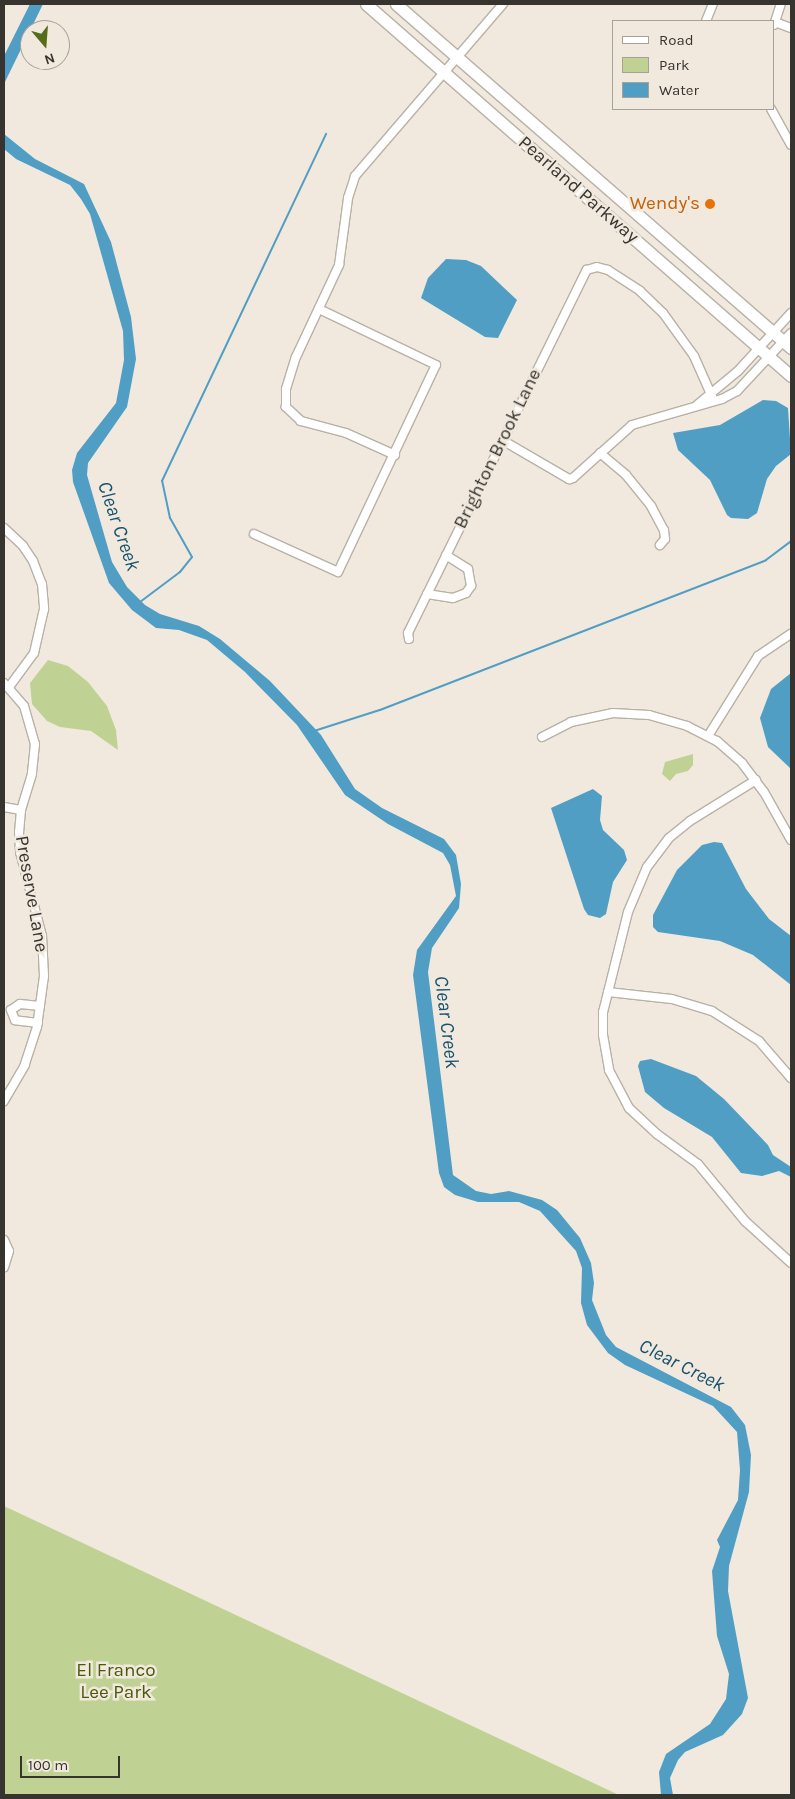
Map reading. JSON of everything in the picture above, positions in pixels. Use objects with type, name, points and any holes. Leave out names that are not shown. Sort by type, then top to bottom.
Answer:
[{"type":"main road","name":"Pearland Parkway","points":[[366,4],[791,376]]},
{"type":"main road","name":"Pearland Parkway","points":[[396,4],[774,333],[789,341]]},
{"type":"street","points":[[395,455],[346,433],[301,421],[286,407],[286,389],[296,356],[339,265],[348,198],[356,176],[376,150],[503,4]]},
{"type":"street","points":[[706,20],[713,4]]},
{"type":"street","points":[[775,21],[781,4]]},
{"type":"street","points":[[775,24],[791,28]]},
{"type":"street","points":[[771,110],[791,145]]},
{"type":"street","name":"Brighton Brook Lane","points":[[409,638],[408,633],[582,276],[597,267],[625,281],[663,313],[694,356],[712,397]]},
{"type":"street","points":[[254,534],[338,572],[436,365],[319,309]]},
{"type":"street","points":[[712,397],[774,333],[791,312]]},
{"type":"street","points":[[502,440],[568,479],[574,478],[632,425],[696,407],[712,397],[748,381],[770,356],[789,341]]},
{"type":"street","points":[[600,454],[626,475],[651,506],[664,530],[665,539],[660,545]]},
{"type":"street","points":[[4,528],[23,546],[33,561],[44,601],[43,624],[34,653],[6,685]]},
{"type":"street","points":[[427,594],[452,598],[466,593],[471,586],[468,569],[446,555]]},
{"type":"street","points":[[708,736],[758,656],[791,634]]},
{"type":"street","name":"Preserve Lane","points":[[4,1102],[25,1065],[38,1023],[44,976],[42,936],[20,852],[21,810],[32,774],[34,744],[24,706],[6,685]]},
{"type":"street","points":[[542,738],[571,722],[613,714],[662,718],[708,736],[734,755],[756,780],[791,840]]},
{"type":"street","points":[[756,780],[690,821],[662,847],[647,867],[633,896],[603,1012],[604,1048],[615,1083],[629,1108],[657,1134],[698,1164],[745,1221],[791,1263]]},
{"type":"street","points":[[4,807],[21,810]]},
{"type":"street","points":[[608,992],[672,998],[712,1011],[759,1041],[791,1078]]},
{"type":"street","points":[[38,1023],[15,1020],[12,1010],[20,1004],[40,1006]]},
{"type":"street","points":[[4,1240],[10,1251],[4,1267]]},
{"type":"green space","points":[[48,660],[68,666],[88,682],[107,706],[116,730],[118,750],[91,731],[60,727],[47,721],[32,704],[30,683]]},
{"type":"green space","points":[[693,754],[693,765],[688,771],[676,774],[670,781],[662,774],[665,762]]},
{"type":"green space","name":"El Franco Lee Park","points":[[4,1506],[619,1795],[4,1795]]},
{"type":"water","points":[[30,4],[43,4],[35,20],[22,20]]},
{"type":"water","points":[[20,24],[20,51],[4,84],[4,56]]},
{"type":"water","points":[[4,134],[35,159],[84,184],[111,242],[131,317],[136,359],[127,407],[88,463],[87,475],[112,562],[127,587],[145,605],[160,614],[199,626],[220,639],[270,681],[321,735],[355,789],[382,808],[444,839],[456,855],[461,884],[459,908],[432,948],[428,972],[453,1175],[476,1191],[491,1194],[509,1191],[542,1200],[557,1210],[580,1238],[591,1263],[594,1283],[592,1300],[606,1335],[616,1347],[731,1407],[745,1425],[751,1455],[749,1492],[729,1566],[728,1591],[748,1698],[742,1714],[723,1735],[685,1752],[678,1760],[670,1778],[673,1795],[661,1795],[659,1772],[666,1754],[710,1724],[726,1699],[729,1674],[717,1636],[712,1571],[720,1547],[717,1540],[738,1500],[740,1470],[737,1432],[713,1406],[625,1365],[608,1353],[587,1325],[581,1303],[582,1268],[576,1251],[540,1211],[519,1202],[478,1202],[455,1195],[444,1187],[439,1173],[413,975],[417,950],[456,896],[450,865],[443,853],[388,824],[345,795],[297,725],[245,672],[207,640],[179,630],[156,628],[132,610],[109,583],[73,482],[72,470],[77,453],[116,403],[124,360],[123,331],[90,214],[81,199],[70,185],[16,159],[4,149]]},
{"type":"water","points":[[446,259],[466,260],[481,266],[517,300],[498,338],[485,337],[421,298],[428,278]]},
{"type":"water","points":[[763,400],[776,401],[788,408],[791,454],[776,466],[767,479],[757,513],[748,519],[731,518],[727,515],[710,480],[678,450],[673,433],[720,425]]},
{"type":"water","points":[[791,673],[791,769],[768,747],[760,718],[771,689]]},
{"type":"water","points":[[593,789],[602,796],[600,820],[603,830],[624,850],[627,860],[613,882],[606,914],[600,918],[588,915],[584,909],[551,808]]},
{"type":"water","points":[[714,842],[722,843],[746,889],[769,919],[791,936],[791,985],[753,955],[720,941],[658,932],[653,927],[653,915],[677,870],[702,845]]},
{"type":"water","points":[[651,1059],[696,1076],[724,1099],[768,1145],[773,1155],[791,1167],[791,1177],[779,1171],[762,1176],[741,1173],[712,1137],[664,1108],[645,1092],[638,1066],[640,1061]]},
{"type":"waterway","points":[[140,602],[180,572],[192,557],[170,518],[162,481],[326,134]]},
{"type":"waterway","points":[[314,731],[380,710],[766,560],[791,541]]},
{"type":"place","name":"Wendy's","points":[[710,204]]},
{"type":"water label","name":"Clear Creek","points":[[119,526]]},
{"type":"water label","name":"Clear Creek","points":[[447,1022]]},
{"type":"water label","name":"Clear Creek","points":[[682,1365]]}]
